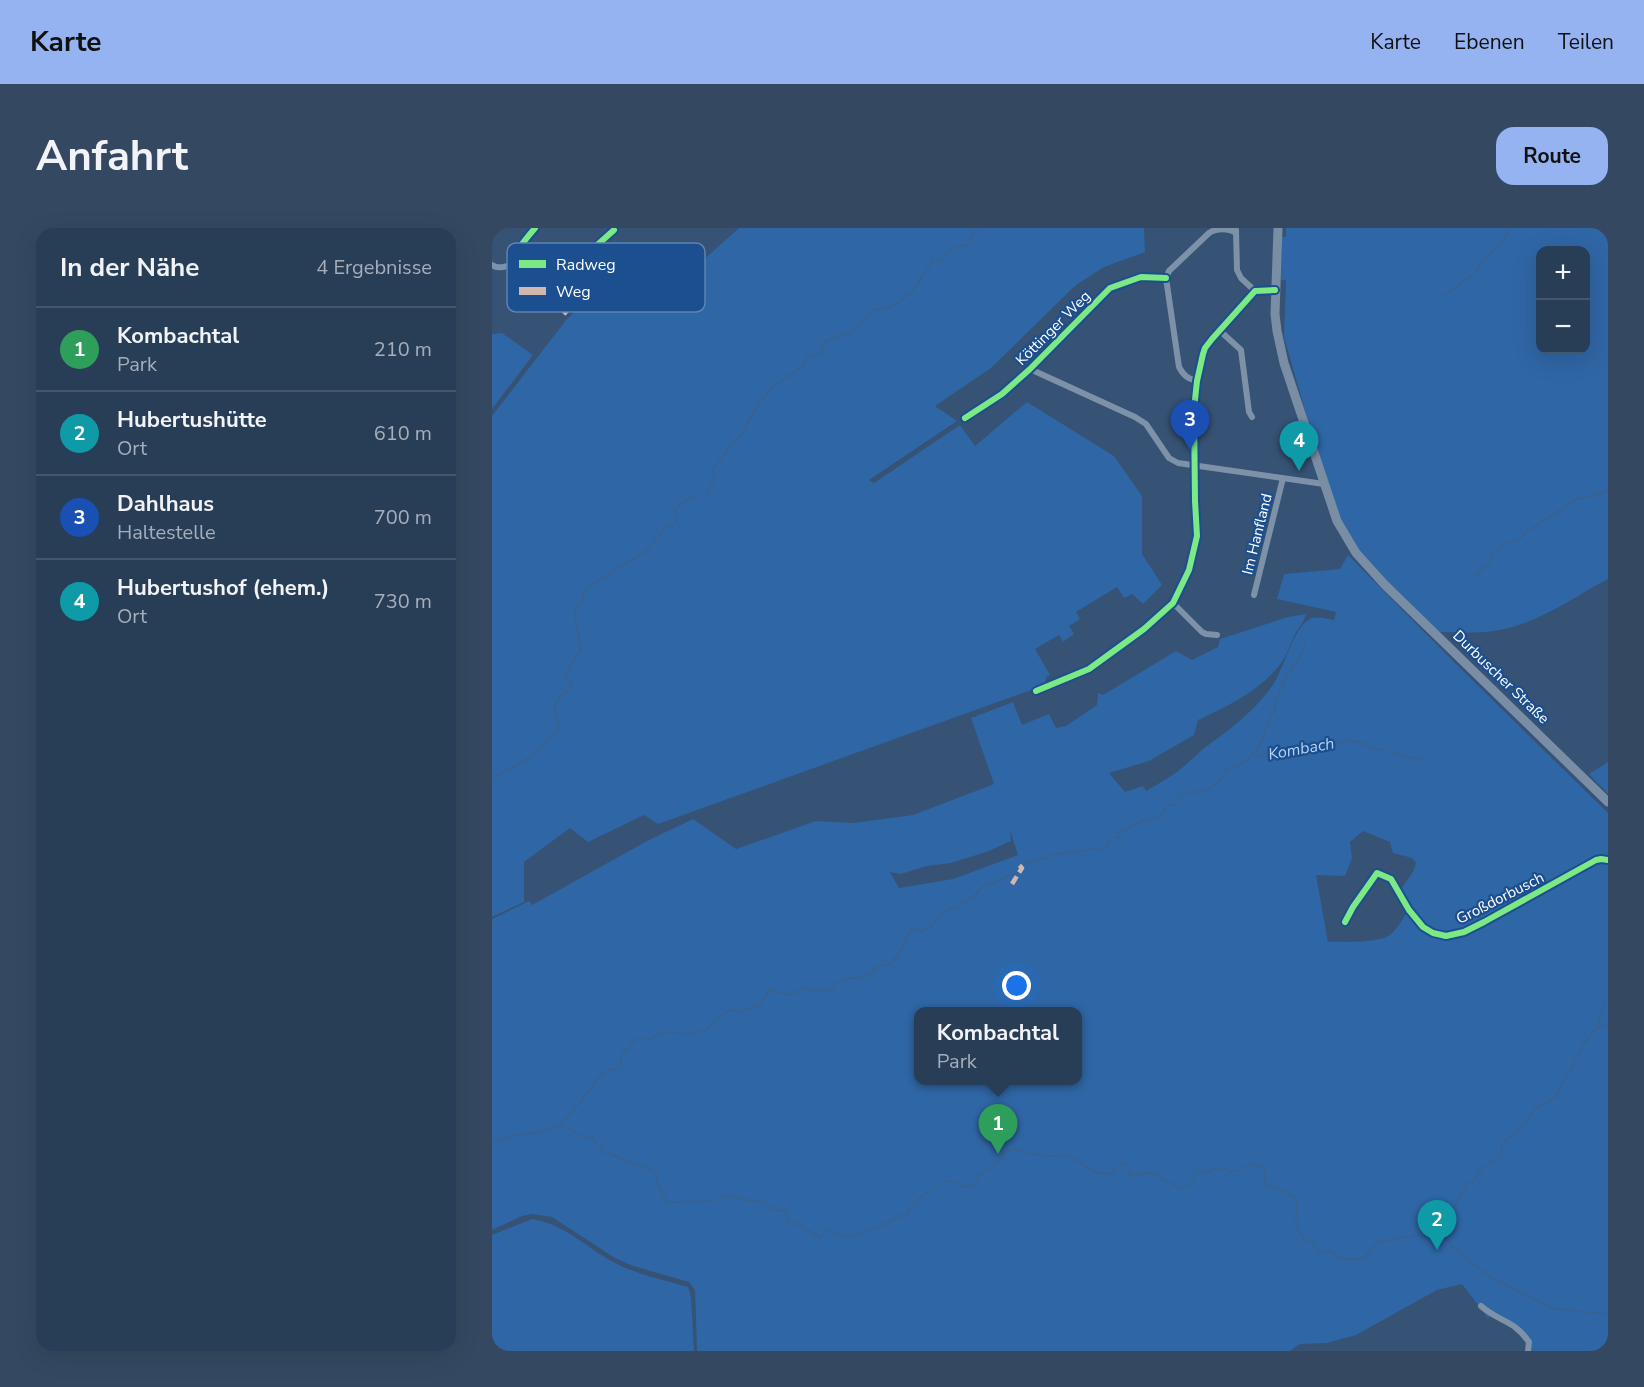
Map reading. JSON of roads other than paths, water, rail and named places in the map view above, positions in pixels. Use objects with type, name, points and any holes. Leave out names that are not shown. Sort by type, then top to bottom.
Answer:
[{"type":"main road","name":"Durbuscher Straße","points":[[1278,228],[1275,290],[1277,331],[1284,363],[1324,484],[1343,533],[1374,574],[1608,802]]},
{"type":"street","points":[[522,243],[535,228]]},
{"type":"street","points":[[1197,381],[1189,379],[1179,367],[1166,278],[1169,271],[1215,229],[1236,230],[1237,270],[1241,278],[1255,291]]},
{"type":"street","points":[[599,243],[614,230]]},
{"type":"street","points":[[492,265],[497,268],[507,266]]},
{"type":"street","name":"Köttinger Weg","points":[[965,418],[1002,394],[1030,369],[1110,288],[1141,277],[1166,278]]},
{"type":"street","points":[[1036,691],[1089,669],[1143,629],[1173,603],[1189,570],[1197,536],[1194,409],[1197,381],[1205,348],[1255,291],[1275,290]]},
{"type":"street","points":[[1219,330],[1240,350],[1249,412],[1252,417]]},
{"type":"street","points":[[1030,369],[1135,417],[1146,424],[1169,458],[1178,463],[1324,484]]},
{"type":"street","name":"Im Hanfland","points":[[1254,595],[1283,478]]},
{"type":"street","points":[[1173,603],[1202,632],[1217,634]]},
{"type":"street","name":"Großdorbusch","points":[[1345,922],[1377,873],[1391,879],[1414,919],[1433,933],[1446,936],[1464,932],[1484,922],[1596,860],[1601,858],[1608,860]]},
{"type":"street","points":[[1481,1306],[1493,1315],[1514,1324],[1529,1342],[1528,1351]]},
{"type":"waterway","points":[[707,493],[714,482],[713,468],[742,433],[757,406],[774,386],[803,366],[807,357],[821,353],[825,342],[836,338],[840,333],[849,335],[872,310],[892,307],[912,292],[934,259],[942,262],[951,250],[966,246],[977,228]]},
{"type":"waterway","points":[[1444,296],[1473,274],[1511,228]]},
{"type":"waterway","points":[[1472,579],[1490,562],[1494,553],[1502,545],[1519,540],[1526,532],[1577,499],[1608,490]]},
{"type":"waterway","points":[[492,778],[537,752],[559,727],[554,706],[573,685],[564,675],[581,649],[575,616],[576,607],[584,601],[582,595],[596,582],[646,551],[666,527],[674,525],[675,510],[686,500],[695,496]]},
{"type":"waterway","name":"Kombach","points":[[1252,754],[1260,745],[1283,685],[1305,644]]},
{"type":"waterway","name":"Kombach","points":[[492,1143],[559,1126],[606,1070],[614,1070],[620,1066],[622,1055],[636,1039],[647,1040],[662,1032],[686,1034],[705,1031],[727,1011],[737,1012],[760,1005],[769,990],[790,995],[802,988],[815,991],[831,990],[841,980],[869,975],[879,966],[892,962],[911,930],[916,928],[921,932],[930,928],[937,917],[970,900],[984,885],[992,884],[1018,872],[1024,863],[1063,852],[1103,850],[1109,845],[1110,837],[1120,838],[1119,833],[1135,824],[1158,818],[1166,807],[1175,805],[1186,792],[1208,790],[1225,775],[1225,770],[1243,763],[1252,754],[1258,757],[1274,751],[1292,752],[1319,743],[1338,744],[1350,740],[1385,750]]},
{"type":"waterway","name":"Kombach","points":[[1392,752],[1413,758],[1429,758]]},
{"type":"waterway","points":[[1597,1027],[1608,997]]},
{"type":"waterway","points":[[1431,1232],[1439,1227],[1439,1222],[1448,1208],[1454,1207],[1467,1184],[1501,1154],[1502,1144],[1521,1127],[1538,1106],[1555,1098],[1585,1042],[1596,1029],[1608,1025]]},
{"type":"waterway","points":[[561,1126],[569,1126],[579,1135],[593,1138],[596,1144],[601,1145],[602,1151],[653,1171],[657,1175],[657,1183],[667,1202],[713,1201]]},
{"type":"waterway","points":[[717,1198],[729,1196],[762,1202],[774,1211],[782,1210],[787,1213],[789,1222],[800,1225],[820,1238],[831,1229],[838,1234],[855,1235],[906,1215],[913,1204],[925,1193],[929,1194],[942,1181],[970,1187],[1007,1151],[1018,1150],[1039,1155],[1062,1155],[1073,1158],[1105,1174],[1111,1174],[1119,1165],[1127,1164],[1129,1175],[1148,1172],[1183,1189],[1192,1181],[1196,1172],[1225,1168],[1229,1172],[1235,1172],[1252,1165],[1260,1166],[1265,1171],[1264,1177],[1268,1185],[1297,1199],[1298,1218],[1294,1223],[1303,1238],[1313,1243],[1320,1253],[1330,1251],[1344,1259],[1363,1259],[1378,1242],[1428,1234]]},
{"type":"waterway","points":[[1431,1232],[1436,1235],[1441,1234],[1487,1275],[1554,1309],[1608,1314]]},
{"type":"place","name":"Dahlhaus","points":[[1190,450]]},
{"type":"place","name":"Hubertushof (ehem.)","points":[[1299,471]]},
{"type":"place","name":"Kombachtal","points":[[998,1154]]},
{"type":"place","name":"Hubertushütte","points":[[1437,1250]]}]
